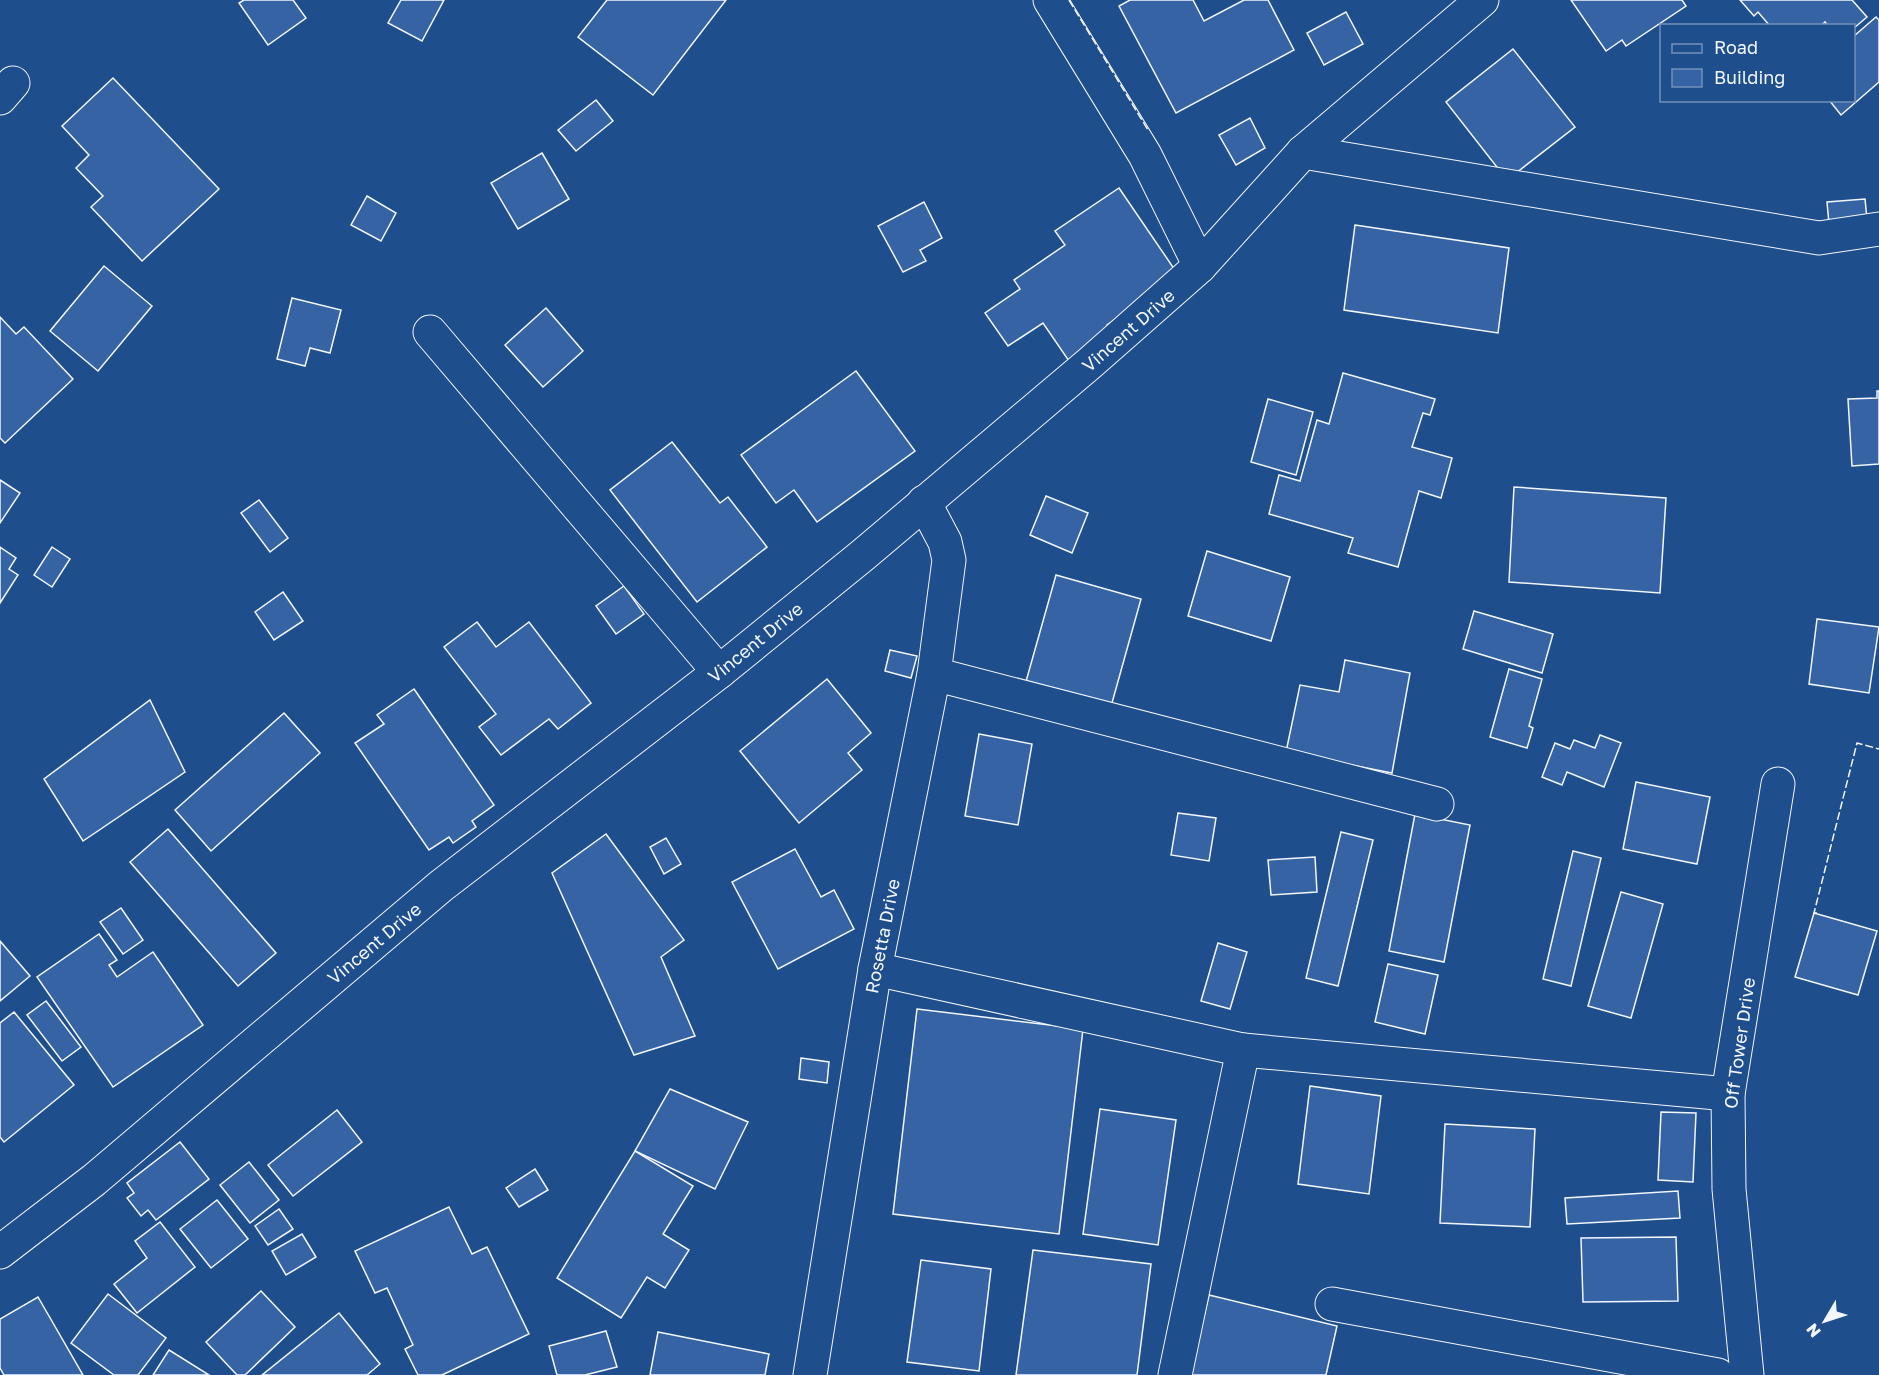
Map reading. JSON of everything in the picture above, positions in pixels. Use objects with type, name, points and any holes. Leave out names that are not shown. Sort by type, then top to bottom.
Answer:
[{"type":"street","points":[[1050,0],[1145,156],[1200,266]]},
{"type":"street","name":"Vincent Drive","points":[[0,1252],[94,1180],[441,886],[719,672],[863,555],[1090,363],[1200,266],[1303,152],[1482,0]]},
{"type":"street","points":[[1303,152],[1819,238],[1879,228]]},
{"type":"street","points":[[430,332],[719,672]]},
{"type":"street","name":"Rosetta Drive","points":[[810,1375],[875,969],[934,674],[949,560],[945,542],[924,502]]},
{"type":"street","points":[[934,674],[1437,804]]},
{"type":"street","name":"Off Tower Drive","points":[[1747,1375],[1729,1189],[1728,1094],[1778,784]]},
{"type":"street","points":[[875,969],[1243,1050],[1728,1094]]},
{"type":"street","points":[[1175,1375],[1243,1050]]},
{"type":"street","points":[[1332,1304],[1718,1375]]},
{"type":"building","points":[[244,0],[293,0],[306,18],[268,45],[239,3]]},
{"type":"building","points":[[401,0],[444,0],[422,41],[388,23]]},
{"type":"building","points":[[607,0],[726,0],[653,95],[578,37]]},
{"type":"building","points":[[1130,0],[1193,0],[1204,21],[1244,0],[1268,0],[1294,50],[1176,113],[1119,6]]},
{"type":"building","points":[[1571,0],[1682,0],[1686,6],[1626,46],[1622,40],[1606,51]]},
{"type":"building","points":[[1740,0],[1852,0],[1867,17],[1855,27],[1855,24],[1826,24],[1825,22],[1823,24],[1768,24],[1758,12],[1754,16]]},
{"type":"building","points":[[1346,12],[1363,44],[1324,65],[1307,33]]},
{"type":"building","points":[[1876,17],[1879,20],[1879,82],[1841,115],[1831,102],[1855,102],[1855,35]]},
{"type":"building","points":[[1513,49],[1575,127],[1507,180],[1446,102]]},
{"type":"building","points":[[113,78],[219,189],[142,261],[91,207],[103,196],[76,168],[89,155],[62,126]]},
{"type":"building","points":[[596,100],[613,121],[576,151],[558,130]]},
{"type":"building","points":[[1250,118],[1265,148],[1236,165],[1219,135]]},
{"type":"building","points":[[542,153],[569,199],[518,229],[491,183]]},
{"type":"building","points":[[1119,188],[1179,276],[1107,325],[1113,335],[1071,364],[1043,323],[1008,346],[985,313],[1020,289],[1014,280],[1065,245],[1055,231]]},
{"type":"building","points":[[367,196],[396,213],[381,241],[351,225]]},
{"type":"building","points":[[1865,199],[1868,229],[1829,224],[1827,202]]},
{"type":"building","points":[[924,202],[942,238],[920,250],[926,261],[903,272],[878,226]]},
{"type":"building","points":[[1355,225],[1509,248],[1498,333],[1344,310]]},
{"type":"building","points":[[104,266],[152,306],[98,371],[50,331]]},
{"type":"building","points":[[292,298],[341,310],[330,353],[310,348],[305,366],[277,359]]},
{"type":"building","points":[[546,308],[583,351],[543,387],[505,345]]},
{"type":"building","points":[[0,317],[16,334],[24,327],[73,379],[5,443],[0,438]]},
{"type":"building","points":[[856,371],[915,451],[817,522],[794,490],[776,503],[741,455]]},
{"type":"building","points":[[1343,373],[1435,399],[1430,415],[1423,413],[1412,447],[1452,458],[1441,498],[1419,491],[1398,567],[1348,553],[1353,538],[1269,514],[1279,475],[1300,481],[1317,420],[1329,424]]},
{"type":"building","points":[[1877,391],[1879,391],[1879,464],[1852,466],[1848,399],[1877,398]]},
{"type":"building","points":[[1268,399],[1313,412],[1296,475],[1251,462]]},
{"type":"building","points":[[672,442],[720,503],[728,497],[767,547],[697,602],[610,490]]},
{"type":"building","points":[[0,480],[20,493],[0,523]]},
{"type":"building","points":[[1514,487],[1666,498],[1660,593],[1509,582]]},
{"type":"building","points":[[1046,496],[1088,513],[1072,553],[1030,535]]},
{"type":"building","points":[[259,500],[288,538],[270,552],[241,513]]},
{"type":"building","points":[[0,547],[16,558],[9,569],[18,575],[0,603]]},
{"type":"building","points":[[52,547],[70,559],[52,587],[34,575]]},
{"type":"building","points":[[1207,551],[1290,577],[1271,641],[1188,616]]},
{"type":"building","points":[[1056,575],[1141,599],[1110,710],[1025,685]]},
{"type":"building","points":[[624,586],[644,614],[616,634],[596,606]]},
{"type":"building","points":[[283,592],[303,621],[274,640],[255,612]]},
{"type":"building","points":[[1474,611],[1553,634],[1542,673],[1463,649]]},
{"type":"building","points":[[1817,619],[1879,627],[1869,693],[1809,684]]},
{"type":"building","points":[[477,622],[496,647],[529,622],[591,703],[558,729],[549,719],[501,755],[479,727],[496,714],[444,647]]},
{"type":"building","points":[[890,650],[917,656],[911,678],[885,671]]},
{"type":"building","points":[[1345,660],[1410,673],[1392,773],[1286,752],[1300,685],[1339,692]]},
{"type":"building","points":[[1509,669],[1542,679],[1529,726],[1533,728],[1527,748],[1490,737]]},
{"type":"building","points":[[827,679],[871,733],[848,753],[862,770],[799,823],[740,751]]},
{"type":"building","points":[[414,689],[494,805],[472,821],[476,827],[453,843],[449,837],[429,850],[355,743],[384,724],[377,715]]},
{"type":"building","points":[[150,700],[185,772],[83,841],[44,779]]},
{"type":"building","points":[[284,713],[320,753],[211,851],[175,810]]},
{"type":"building","points":[[979,734],[1032,744],[1018,825],[965,816]]},
{"type":"building","points":[[1600,735],[1621,743],[1604,787],[1567,772],[1562,785],[1542,777],[1555,743],[1570,749],[1574,740],[1595,748]]},
{"type":"building","points":[[1636,782],[1710,797],[1697,864],[1623,849]]},
{"type":"building","points":[[1178,813],[1216,818],[1209,861],[1171,855]]},
{"type":"building","points":[[1415,814],[1470,825],[1444,962],[1389,951]]},
{"type":"building","points":[[168,829],[276,953],[238,986],[130,862]]},
{"type":"building","points":[[1341,832],[1373,840],[1338,986],[1306,978]]},
{"type":"building","points":[[606,834],[684,940],[661,957],[695,1036],[634,1055],[552,873]]},
{"type":"building","points":[[666,838],[681,864],[664,874],[650,847]]},
{"type":"building","points":[[795,849],[821,897],[834,890],[854,929],[778,969],[732,882]]},
{"type":"building","points":[[1573,851],[1601,858],[1571,986],[1543,979]]},
{"type":"building","points":[[1315,857],[1317,892],[1271,895],[1268,860]]},
{"type":"building","points":[[1621,892],[1663,904],[1631,1018],[1588,1006]]},
{"type":"building","points":[[121,908],[143,940],[123,954],[100,922]]},
{"type":"building","points":[[1814,913],[1877,931],[1858,995],[1795,977]]},
{"type":"building","points":[[99,934],[117,960],[109,965],[117,977],[153,952],[203,1025],[113,1087],[37,977]]},
{"type":"building","points":[[0,941],[30,976],[0,1001]]},
{"type":"building","points":[[1218,943],[1247,952],[1230,1009],[1201,1001]]},
{"type":"building","points":[[1388,964],[1438,975],[1425,1034],[1375,1022]]},
{"type":"building","points":[[46,1001],[81,1047],[62,1061],[27,1015]]},
{"type":"building","points":[[917,1009],[1083,1029],[1059,1234],[893,1214]]},
{"type":"building","points":[[14,1012],[74,1085],[4,1142],[0,1137],[0,1023]]},
{"type":"building","points":[[801,1058],[829,1062],[827,1083],[799,1079]]},
{"type":"building","points":[[1310,1086],[1381,1096],[1369,1194],[1298,1184]]},
{"type":"building","points":[[670,1089],[748,1122],[715,1189],[635,1151]]},
{"type":"building","points":[[1100,1109],[1176,1120],[1158,1245],[1083,1234]]},
{"type":"building","points":[[337,1110],[362,1142],[293,1196],[268,1165]]},
{"type":"building","points":[[1661,1112],[1696,1113],[1693,1182],[1658,1180]]},
{"type":"building","points":[[1445,1124],[1535,1129],[1530,1227],[1440,1223]]},
{"type":"building","points":[[180,1142],[209,1179],[156,1220],[148,1210],[141,1216],[127,1198],[134,1193],[127,1183]]},
{"type":"building","points":[[635,1151],[693,1186],[663,1234],[689,1250],[665,1288],[647,1277],[621,1318],[557,1278]]},
{"type":"building","points":[[249,1162],[279,1200],[250,1223],[220,1185]]},
{"type":"building","points":[[535,1169],[548,1190],[519,1207],[506,1188]]},
{"type":"building","points":[[1678,1191],[1680,1218],[1567,1224],[1565,1198]]},
{"type":"building","points":[[217,1200],[248,1239],[211,1268],[180,1229]]},
{"type":"building","points":[[449,1207],[472,1254],[487,1247],[529,1334],[442,1375],[418,1375],[405,1349],[413,1345],[387,1288],[375,1293],[355,1251]]},
{"type":"building","points":[[279,1209],[293,1229],[268,1245],[255,1226]]},
{"type":"building","points":[[160,1222],[195,1267],[137,1313],[114,1284],[147,1258],[135,1241]]},
{"type":"building","points":[[302,1234],[316,1257],[286,1275],[272,1251]]},
{"type":"building","points":[[1676,1237],[1678,1301],[1583,1302],[1581,1238]]},
{"type":"building","points":[[1033,1250],[1151,1264],[1137,1375],[1016,1375]]},
{"type":"building","points":[[921,1260],[991,1269],[979,1371],[907,1362]]},
{"type":"building","points":[[261,1291],[295,1327],[245,1375],[237,1375],[206,1342]]},
{"type":"building","points":[[108,1294],[166,1338],[138,1375],[114,1375],[71,1343]]},
{"type":"building","points":[[1209,1295],[1337,1326],[1326,1375],[1190,1375]]},
{"type":"building","points":[[38,1297],[83,1375],[4,1375],[0,1368],[0,1319]]},
{"type":"building","points":[[339,1313],[380,1364],[367,1375],[262,1375]]},
{"type":"building","points":[[606,1331],[617,1367],[585,1375],[557,1375],[549,1346]]},
{"type":"building","points":[[658,1332],[769,1354],[765,1375],[650,1375]]},
{"type":"building","points":[[169,1350],[209,1375],[153,1375]]},
{"type":"fence","points":[[1069,0],[1148,130]]},
{"type":"fence","points":[[1817,913],[1814,913],[1857,743],[1879,749]]}]
